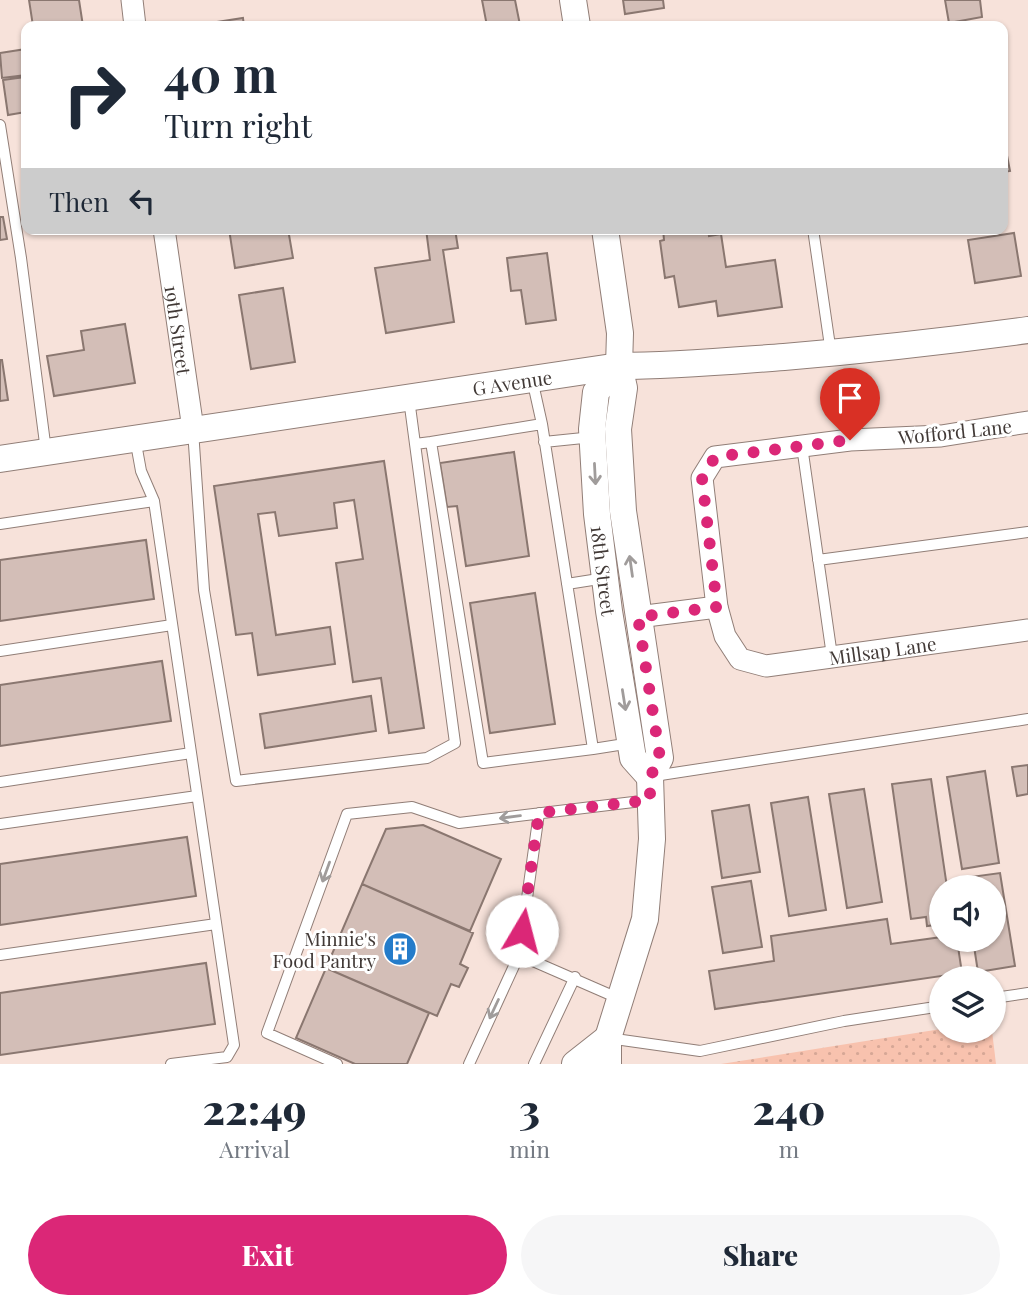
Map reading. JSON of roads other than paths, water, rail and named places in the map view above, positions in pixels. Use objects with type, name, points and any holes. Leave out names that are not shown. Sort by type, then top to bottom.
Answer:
[{"type":"street","points":[[132,0],[134,21]]},
{"type":"street","points":[[573,0],[576,21]]},
{"type":"street","name":"19th Street","points":[[165,235],[193,429]]},
{"type":"street","name":"18th Street","points":[[607,235],[620,333],[619,366],[624,388],[618,429],[623,512],[660,758],[650,788],[652,839],[645,919],[608,1038],[608,1064]]},
{"type":"street","name":"G Avenue","points":[[0,459],[619,366],[666,366],[831,353],[928,344],[1028,330]]},
{"type":"street","name":"18th Street","points":[[619,366],[596,393],[593,437],[597,514],[633,758],[650,788]]},
{"type":"street","name":"Wofford Lane","points":[[717,607],[702,478],[715,457],[850,440],[941,436],[1028,422]]},
{"type":"street","points":[[638,617],[717,607]]},
{"type":"street","name":"Millsap Lane","points":[[717,607],[725,636],[740,659],[766,666],[1028,630]]},
{"type":"street","points":[[575,1064],[608,1038]]},
{"type":"lane","points":[[0,125],[21,258],[46,452]]},
{"type":"lane","points":[[814,235],[831,353]]},
{"type":"lane","points":[[531,378],[542,424],[593,749]]},
{"type":"lane","points":[[193,429],[204,590],[236,781],[427,758],[455,743],[408,396]]},
{"type":"lane","points":[[415,444],[542,424]]},
{"type":"lane","points":[[544,442],[593,437]]},
{"type":"lane","points":[[135,438],[141,471],[154,500],[234,1045],[227,1057],[171,1064]]},
{"type":"lane","points":[[431,442],[482,763],[631,743]]},
{"type":"lane","points":[[802,446],[832,656]]},
{"type":"lane","points":[[0,524],[154,500]]},
{"type":"lane","points":[[818,559],[1028,532]]},
{"type":"lane","points":[[567,583],[605,578]]},
{"type":"lane","points":[[0,651],[172,625]]},
{"type":"lane","points":[[329,1062],[267,1033],[347,814],[412,807],[459,823],[539,813],[650,788],[1028,719]]},
{"type":"lane","points":[[0,782],[191,753]]},
{"type":"lane","points":[[0,824],[197,796]]},
{"type":"lane","points":[[469,1064],[519,955],[539,813]]},
{"type":"lane","points":[[0,955],[216,924]]},
{"type":"lane","points":[[519,955],[575,977],[620,999]]},
{"type":"lane","points":[[534,1064],[575,977]]},
{"type":"lane","points":[[1006,997],[1028,993]]},
{"type":"lane","points":[[608,1038],[700,1051],[844,1021],[929,1008]]},
{"type":"place","name":"Minnie's Food Pantry","points":[[400,949]]}]
